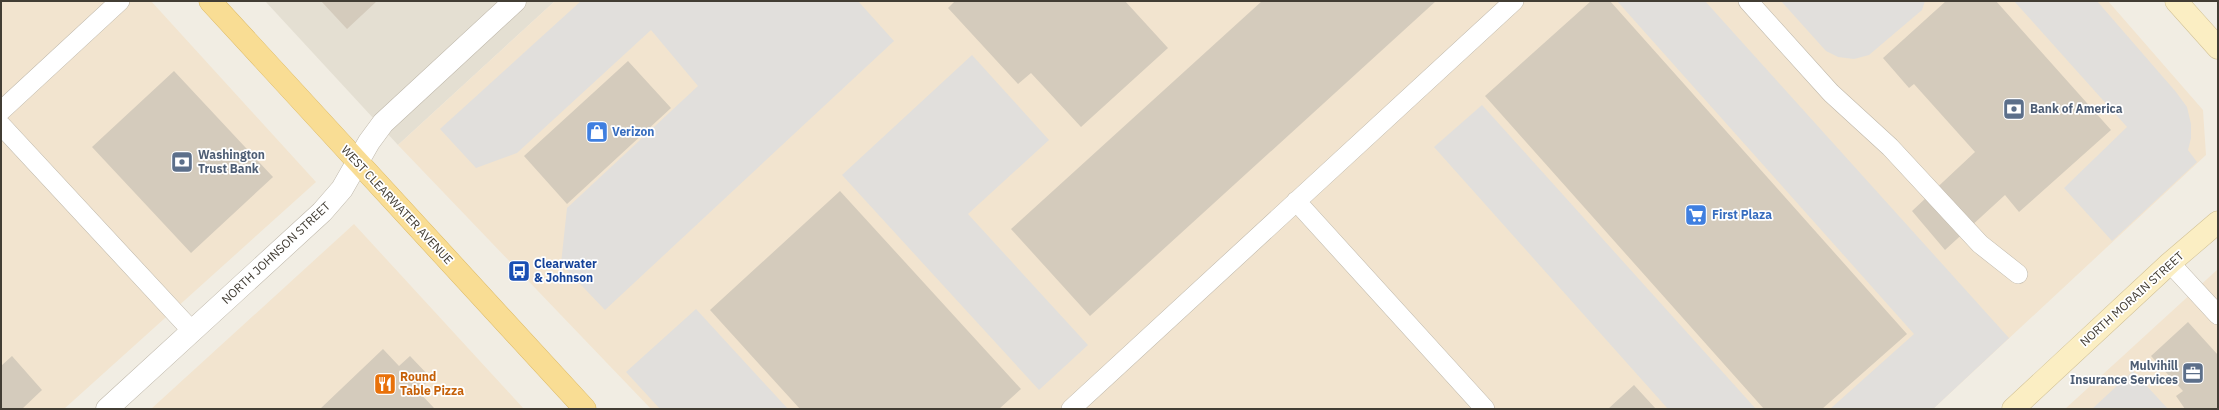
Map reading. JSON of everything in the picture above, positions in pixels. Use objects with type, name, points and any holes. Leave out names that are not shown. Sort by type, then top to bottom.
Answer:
[{"type":"main road","name":"WEST CLEARWATER AVENUE","points":[[210,1],[585,409]]},
{"type":"main road","points":[[2176,1],[2218,48]]},
{"type":"main road","name":"NORTH MORAIN STREET","points":[[2013,409],[2170,263],[2218,222]]},
{"type":"street","name":"NORTH JOHNSON STREET","points":[[107,409],[322,212],[342,189],[369,142],[383,123],[515,1]]},
{"type":"lane","points":[[1,111],[120,1]]},
{"type":"lane","points":[[1071,409],[1514,1]]},
{"type":"lane","points":[[1748,1],[1831,93],[1890,147],[1980,244],[2018,274]]},
{"type":"lane","points":[[1,125],[192,331]]},
{"type":"lane","points":[[1296,201],[1485,409]]},
{"type":"lane","points":[[2170,263],[2218,315]]},
{"type":"shaded area","points":[[1,1],[151,1],[316,182],[64,409],[1,409]]},
{"type":"shaded area","points":[[265,1],[555,1],[398,145]]},
{"type":"shaded area","points":[[555,1],[2108,1],[2203,110],[2206,155],[1933,409],[651,409],[398,145]]},
{"type":"shaded area","points":[[581,1],[858,1],[894,41],[605,310],[561,264],[567,208],[698,86],[651,30],[517,153],[476,168],[440,129]]},
{"type":"shaded area","points":[[1617,1],[1705,1],[2009,338],[1933,409],[1830,409],[1914,334]]},
{"type":"shaded area","points":[[1781,1],[1925,1],[1922,10],[1869,55],[1854,59],[1838,57],[1826,51]]},
{"type":"shaded area","points":[[2014,1],[2097,1],[2176,92],[2187,107],[2191,124],[2191,138],[2188,150],[2197,162],[2112,241],[2064,188],[2127,127]]},
{"type":"shaded area","points":[[972,55],[1049,140],[968,214],[1088,345],[1039,390],[842,175]]},
{"type":"shaded area","points":[[1482,105],[1756,409],[1668,409],[1434,147]]},
{"type":"shaded area","points":[[354,224],[524,409],[151,409]]},
{"type":"shaded area","points":[[2218,269],[2218,409],[2065,409]]},
{"type":"shaded area","points":[[696,309],[788,409],[660,409],[626,372]]},
{"type":"shaded area","points":[[2133,371],[2168,409],[2092,409]]},
{"type":"building","points":[[321,1],[377,1],[347,29]]},
{"type":"building","points":[[955,1],[1125,1],[1168,48],[1081,127],[1031,73],[1018,84],[948,8]]},
{"type":"building","points":[[1262,1],[1436,1],[1090,316],[1011,229]]},
{"type":"building","name":"First Plaza","points":[[1591,1],[1610,1],[1907,334],[1822,409],[1764,409],[1485,96]]},
{"type":"building","name":"Bank of America","points":[[1946,1],[1996,1],[2111,130],[2019,212],[2005,195],[1945,250],[1912,211],[1975,152],[1914,84],[1909,88],[1883,58]]},
{"type":"building","name":"Verizon","points":[[628,61],[671,108],[567,204],[524,156]]},
{"type":"building","name":"Washington Trust Bank","points":[[174,71],[273,177],[191,253],[92,147]]},
{"type":"building","points":[[840,191],[1021,389],[999,409],[800,409],[710,310]]},
{"type":"building","name":"Mulvihill Insurance Services","points":[[2188,322],[2218,355],[2218,409],[2185,409],[2176,396],[2183,391],[2151,356]]},
{"type":"building","name":"Round Table Pizza","points":[[383,349],[399,366],[410,356],[431,378],[418,391],[434,408],[433,409],[320,409]]},
{"type":"building","points":[[12,356],[42,390],[22,409],[1,409],[1,366]]},
{"type":"building","points":[[1634,385],[1656,409],[1608,409]]},
{"type":"place","name":"Bank of America","points":[[2014,109]]},
{"type":"place","name":"Verizon","points":[[597,132]]},
{"type":"place","name":"Washington Trust Bank","points":[[182,162]]},
{"type":"place","name":"First Plaza","points":[[1696,215]]},
{"type":"place","name":"Clearwater & Johnson","points":[[519,271]]},
{"type":"place","name":"Mulvihill Insurance Services","points":[[2193,373]]},
{"type":"place","name":"Round Table Pizza","points":[[385,384]]}]
